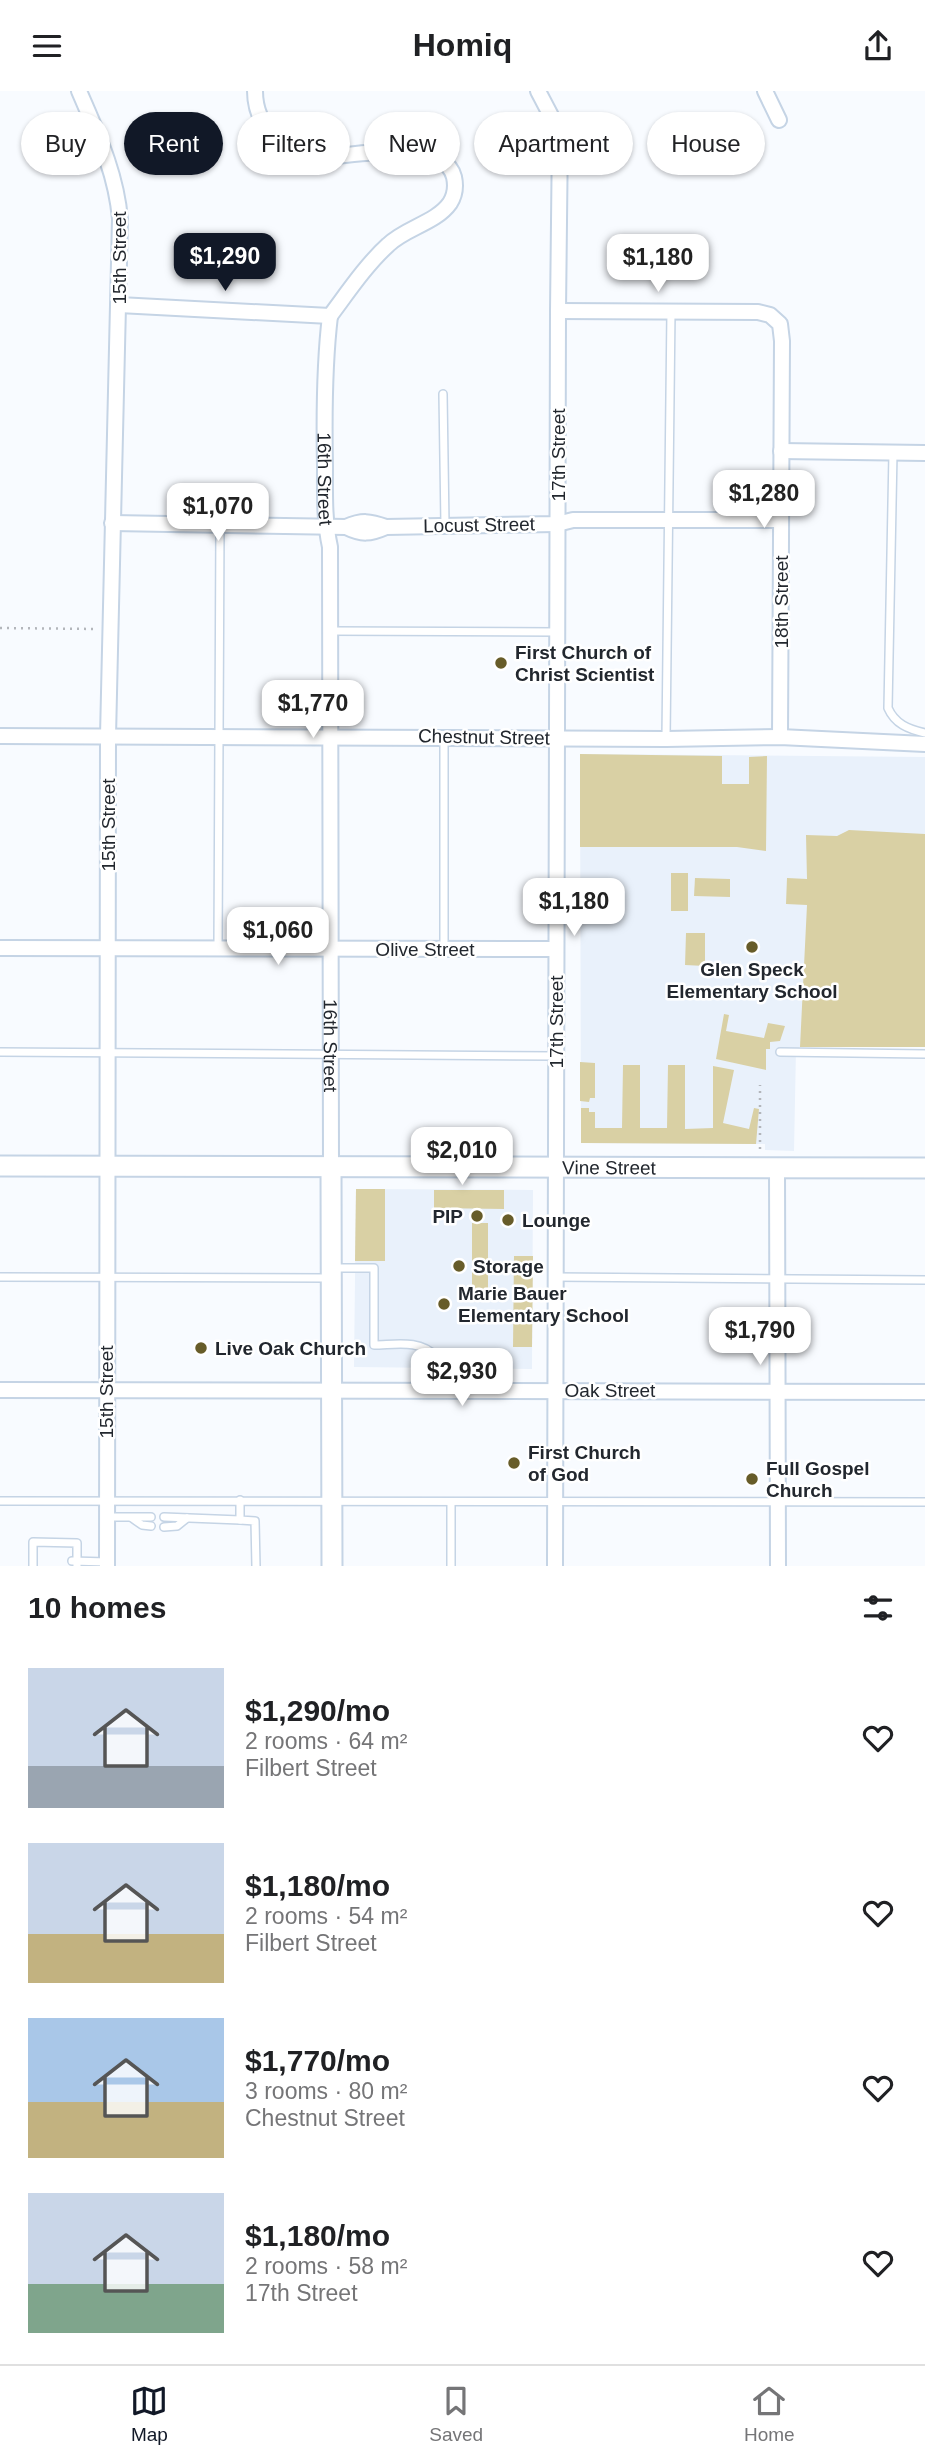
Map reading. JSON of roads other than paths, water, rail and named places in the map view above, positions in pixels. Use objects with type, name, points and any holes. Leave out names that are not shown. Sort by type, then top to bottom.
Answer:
[{"type":"street","name":"15th Street","points":[[79,91],[108,158],[118,191],[120,219],[109,629],[107,1564]]},
{"type":"street","points":[[119,305],[330,316],[389,243],[443,211],[452,200],[455,187],[453,174],[447,164],[437,156],[414,151],[320,158],[290,149],[275,139],[264,123],[257,107],[255,91]]},
{"type":"street","name":"17th Street","points":[[538,91],[560,134],[555,1566]]},
{"type":"street","points":[[765,91],[779,120]]},
{"type":"street","points":[[558,311],[671,311]]},
{"type":"street","name":"18th Street","points":[[671,311],[758,312],[770,315],[779,324],[782,341],[780,737]]},
{"type":"street","name":"16th Street","points":[[330,316],[324,413],[331,631],[332,1566]]},
{"type":"street","points":[[781,451],[925,453]]},
{"type":"street","name":"Locust Street","points":[[112,523],[346,527],[359,534],[370,534],[386,527],[558,524],[573,520],[781,520]]},
{"type":"street","name":"Chestnut Street","points":[[0,736],[666,739],[780,737],[925,744]]},
{"type":"street","name":"Olive Street","points":[[0,948],[556,949]]},
{"type":"street","name":"Vine Street","points":[[0,1166],[925,1168]]},
{"type":"street","points":[[777,1167],[778,1566]]},
{"type":"street","name":"Oak Street","points":[[0,1390],[925,1392]]},
{"type":"lane","points":[[666,739],[671,311]]},
{"type":"lane","points":[[443,394],[445,525]]},
{"type":"lane","points":[[893,453],[888,708],[898,723],[925,733]]},
{"type":"lane","points":[[218,949],[220,525]]},
{"type":"lane","points":[[331,631],[558,632]]},
{"type":"lane","points":[[444,737],[444,950]]},
{"type":"lane","points":[[0,1052],[555,1056]]},
{"type":"lane","points":[[780,1052],[925,1053]]},
{"type":"lane","points":[[0,1277],[106,1278],[330,1273],[374,1268],[374,1345],[417,1345],[428,1348],[435,1356],[434,1390]]},
{"type":"lane","points":[[555,1277],[925,1280]]},
{"type":"lane","points":[[240,1500],[240,1520]]},
{"type":"lane","points":[[0,1501],[925,1502]]},
{"type":"lane","points":[[451,1501],[452,1566]]},
{"type":"lane","points":[[107,1517],[132,1518],[142,1525],[151,1522]]},
{"type":"lane","points":[[164,1517],[255,1521],[256,1566]]},
{"type":"lane","points":[[164,1527],[177,1526],[188,1518]]},
{"type":"lane","points":[[35,1562],[33,1542],[77,1543],[75,1563],[107,1564]]},
{"type":"place","name":"First Church of Christ Scientist","points":[[501,663]]},
{"type":"place","name":"Glen Speck Elementary School","points":[[752,947]]},
{"type":"place","name":"PIP","points":[[477,1216]]},
{"type":"place","name":"Lounge","points":[[508,1220]]},
{"type":"place","name":"Storage","points":[[459,1266]]},
{"type":"place","name":"Marie Bauer Elementary School","points":[[444,1304]]},
{"type":"place","name":"Live Oak Church","points":[[201,1348]]},
{"type":"place","name":"First Church of God","points":[[514,1463]]},
{"type":"place","name":"Full Gospel Church","points":[[752,1479]]}]
